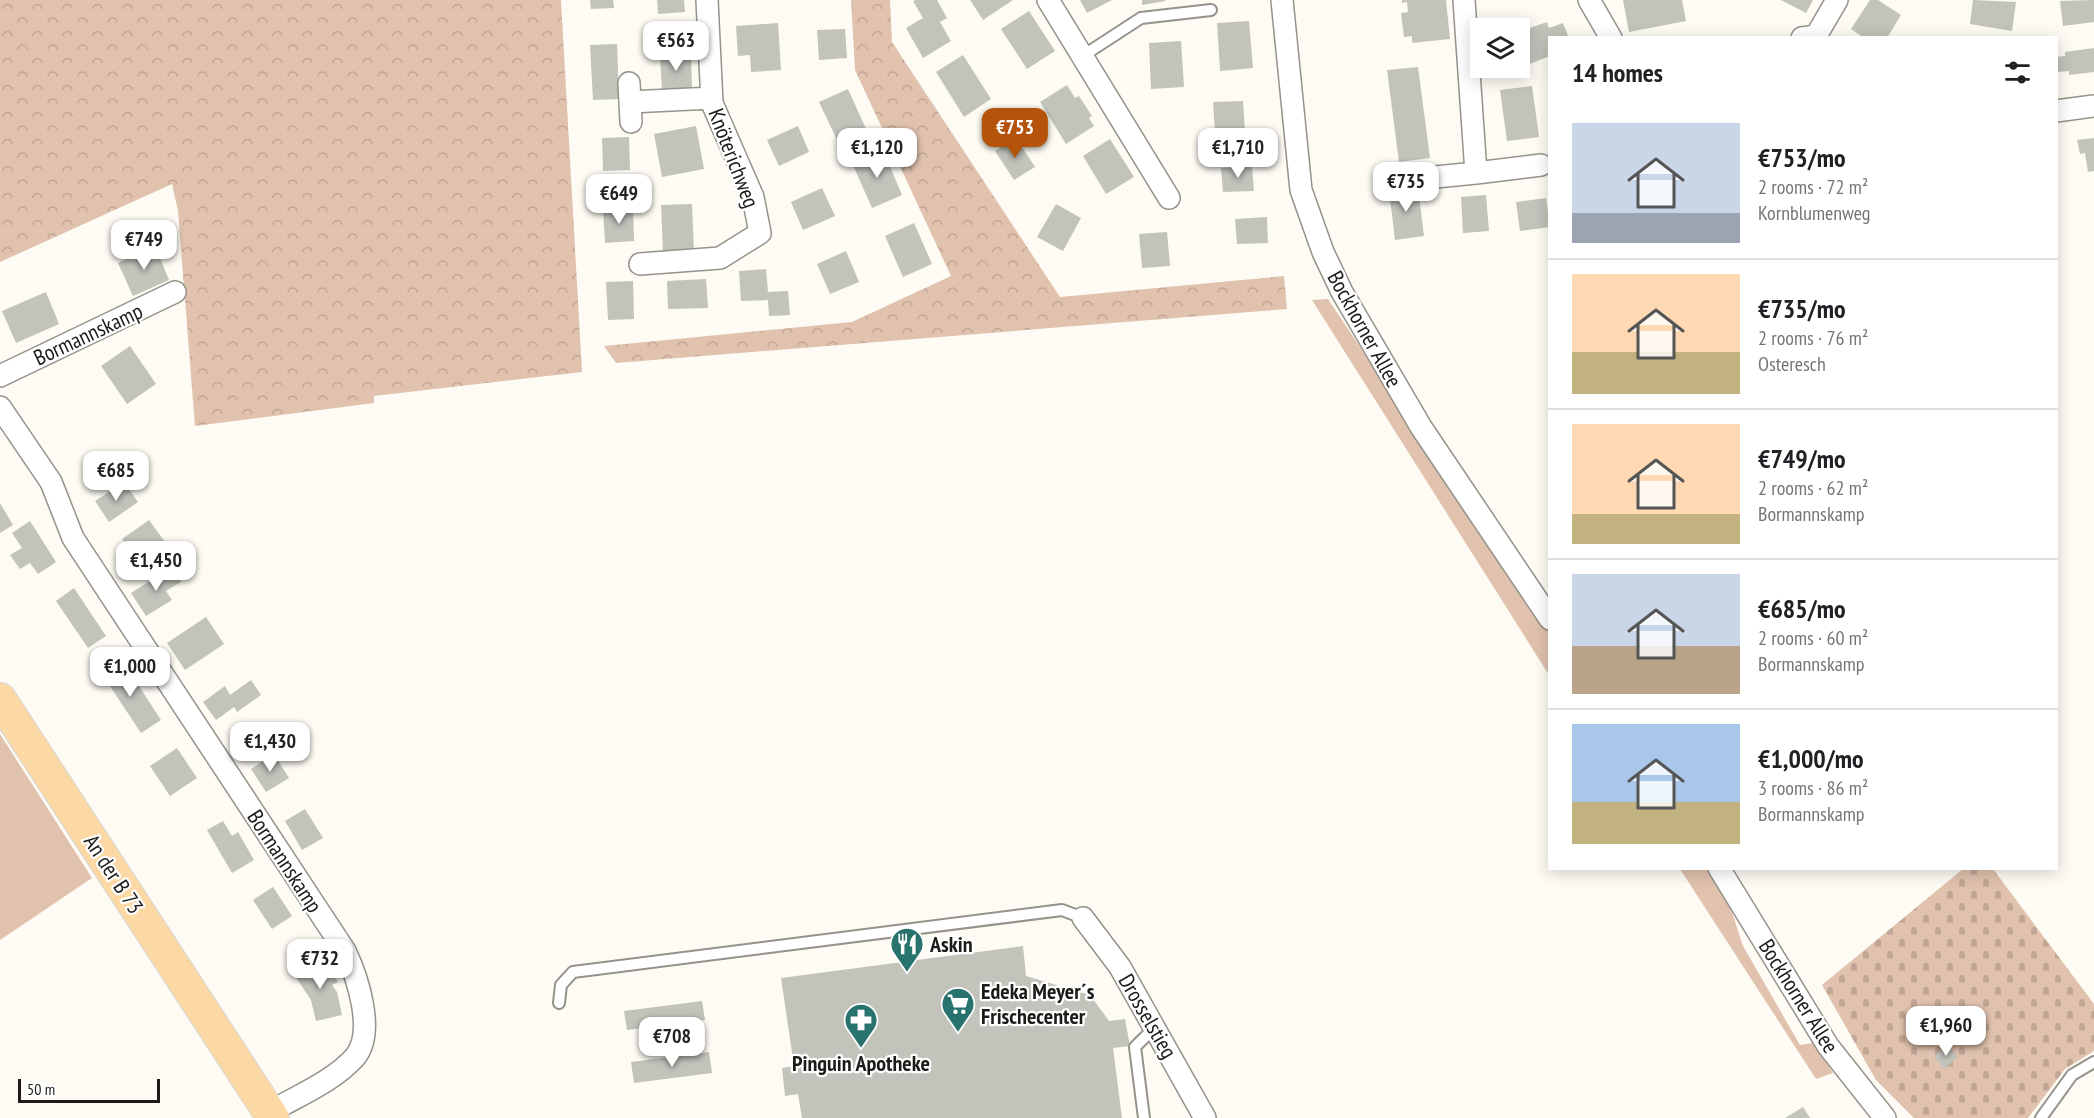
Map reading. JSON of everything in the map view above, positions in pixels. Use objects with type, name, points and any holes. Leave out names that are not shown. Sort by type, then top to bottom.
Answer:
[{"type":"main road","name":"An der B 73","points":[[0,699],[272,1115]]},
{"type":"street","name":"Knöterichweg","points":[[640,264],[720,258],[760,233],[753,197],[712,98],[707,0]]},
{"type":"street","points":[[1048,0],[1169,198]]},
{"type":"street","name":"Bockhorner Allee","points":[[1282,0],[1301,190],[1323,252],[1342,292],[1421,427],[1548,616]]},
{"type":"street","points":[[1464,0],[1476,173]]},
{"type":"street","points":[[1589,0],[1610,36]]},
{"type":"street","points":[[1813,36],[1838,0]]},
{"type":"street","name":"Knöterichweg","points":[[630,102],[712,98]]},
{"type":"street","points":[[2058,111],[2094,106]]},
{"type":"street","points":[[1405,180],[1541,165]]},
{"type":"street","name":"Bormannskamp","points":[[0,376],[175,292]]},
{"type":"street","name":"Bormannskamp","points":[[0,407],[51,482],[73,538],[345,951],[358,978],[364,1031],[356,1055],[337,1072],[272,1115]]},
{"type":"street","name":"Bockhorner Allee","points":[[1720,870],[1828,1046],[1885,1118]]},
{"type":"street","name":"Drosselstieg","points":[[1083,918],[1120,968],[1205,1118]]},
{"type":"lane","points":[[1081,57],[1141,18],[1211,10]]},
{"type":"lane","points":[[559,1003],[561,984],[573,972],[1062,910],[1083,918]]},
{"type":"lane","points":[[1144,1118],[1135,1047],[1155,1027]]},
{"type":"lane","points":[[2041,1118],[2072,1075],[2094,1062]]},
{"type":"green space","points":[[0,0],[561,0],[582,372],[374,396],[374,403],[195,426],[178,211],[172,184],[0,262]]},
{"type":"green space","points":[[851,0],[890,0],[892,42],[1060,297],[1284,276],[1287,309],[616,363],[604,346],[852,322],[951,276],[855,70]]},
{"type":"green space","points":[[1328,299],[1548,629],[1548,673],[1312,300]]},
{"type":"green space","points":[[0,734],[92,878],[0,940]]},
{"type":"green space","points":[[1681,870],[1712,870],[1724,888],[1743,946],[1800,1045],[1813,1043],[1833,1073],[1816,1079]]},
{"type":"green space","points":[[1962,870],[1994,870],[2094,1004],[2094,1051],[2065,1069],[2028,1118],[1914,1118],[1876,1080],[1822,985]]},
{"type":"building","points":[[590,0],[613,0],[614,8],[591,9]]},
{"type":"building","points":[[657,0],[684,0],[685,12],[658,14]]},
{"type":"building","points":[[937,0],[947,18],[940,22],[951,41],[923,58],[906,28],[923,18],[913,1]]},
{"type":"building","points":[[970,0],[1013,0],[983,20]]},
{"type":"building","points":[[1080,0],[1112,0],[1087,13]]},
{"type":"building","points":[[1142,0],[1165,0],[1165,1],[1142,5]]},
{"type":"building","points":[[1402,0],[1446,0],[1450,39],[1412,43],[1412,36],[1404,37],[1401,13],[1408,12],[1407,2],[1402,3]]},
{"type":"building","points":[[1623,0],[1682,0],[1686,21],[1629,32]]},
{"type":"building","points":[[1781,0],[1813,0],[1806,13]]},
{"type":"building","points":[[1870,0],[1878,0],[1901,15],[1888,36],[1861,36],[1851,29]]},
{"type":"building","points":[[1973,0],[2016,2],[2012,31],[1970,24]]},
{"type":"building","points":[[2094,0],[2094,22],[2063,26],[2060,1]]},
{"type":"building","points":[[1029,11],[1055,51],[1027,69],[1001,29]]},
{"type":"building","points":[[1249,21],[1253,68],[1220,71],[1217,23]]},
{"type":"building","points":[[1547,22],[1549,28],[1563,23],[1568,36],[1548,36],[1548,57],[1530,64],[1530,28]]},
{"type":"building","points":[[778,23],[781,70],[751,72],[750,55],[738,56],[736,26]]},
{"type":"building","points":[[845,29],[847,58],[819,60],[817,30]]},
{"type":"building","points":[[1181,41],[1184,87],[1151,89],[1149,43]]},
{"type":"building","points":[[617,44],[619,99],[593,100],[590,45]]},
{"type":"building","points":[[2094,48],[2094,72],[2069,75],[2069,71],[2058,72],[2058,57],[2065,56],[2065,52]]},
{"type":"building","points":[[691,54],[692,89],[662,90],[660,55]]},
{"type":"building","points":[[963,55],[991,99],[964,117],[936,72]]},
{"type":"building","points":[[1418,67],[1430,158],[1399,162],[1387,70]]},
{"type":"building","points":[[1067,85],[1075,98],[1079,96],[1092,116],[1089,118],[1094,126],[1066,144],[1040,102]]},
{"type":"building","points":[[1532,86],[1539,137],[1507,141],[1500,90]]},
{"type":"building","points":[[848,89],[866,129],[838,142],[819,102]]},
{"type":"building","points":[[1243,101],[1245,133],[1215,134],[1213,102]]},
{"type":"building","points":[[696,126],[704,169],[662,177],[654,134]]},
{"type":"building","points":[[798,126],[809,152],[779,166],[767,140]]},
{"type":"building","points":[[629,137],[630,170],[603,171],[602,138]]},
{"type":"building","points":[[1016,138],[1035,167],[1014,180],[995,151]]},
{"type":"building","points":[[2094,138],[2094,171],[2088,172],[2085,153],[2080,154],[2077,140]]},
{"type":"building","points":[[1110,139],[1134,177],[1106,194],[1083,156]]},
{"type":"building","points":[[883,150],[902,195],[872,208],[852,163]]},
{"type":"building","points":[[1252,166],[1254,191],[1223,192],[1221,168]]},
{"type":"building","points":[[1418,187],[1424,236],[1395,240],[1389,190]]},
{"type":"building","points":[[822,188],[835,216],[803,230],[791,202]]},
{"type":"building","points":[[1486,195],[1489,231],[1463,233],[1461,197]]},
{"type":"building","points":[[1546,198],[1548,227],[1520,231],[1516,202]]},
{"type":"building","points":[[692,204],[694,251],[663,252],[661,205]]},
{"type":"building","points":[[1056,204],[1081,218],[1063,251],[1037,237]]},
{"type":"building","points":[[633,207],[634,241],[605,243],[603,208]]},
{"type":"building","points":[[1267,217],[1268,243],[1237,244],[1235,219]]},
{"type":"building","points":[[914,223],[932,264],[903,277],[885,236]]},
{"type":"building","points":[[1167,232],[1170,266],[1142,268],[1139,234]]},
{"type":"building","points":[[155,246],[169,280],[133,296],[118,263]]},
{"type":"building","points":[[846,251],[859,282],[830,294],[817,264]]},
{"type":"building","points":[[766,269],[768,292],[788,291],[790,315],[769,316],[768,300],[741,301],[739,271]]},
{"type":"building","points":[[706,279],[708,308],[668,309],[667,281]]},
{"type":"building","points":[[633,281],[634,319],[608,320],[606,282]]},
{"type":"building","points":[[46,292],[59,324],[16,343],[2,311]]},
{"type":"building","points":[[130,346],[156,384],[127,404],[101,366]]},
{"type":"building","points":[[124,482],[138,502],[109,522],[95,501]]},
{"type":"building","points":[[0,503],[13,525],[0,533]]},
{"type":"building","points":[[149,520],[165,542],[138,561],[122,539]]},
{"type":"building","points":[[30,521],[56,562],[38,574],[30,563],[20,569],[10,555],[22,548],[12,533]]},
{"type":"building","points":[[172,567],[181,582],[166,591],[172,600],[146,616],[131,593]]},
{"type":"building","points":[[74,588],[106,636],[88,648],[56,601]]},
{"type":"building","points":[[206,617],[224,644],[185,670],[167,643]]},
{"type":"building","points":[[111,659],[132,691],[139,686],[161,720],[141,733],[98,668]]},
{"type":"building","points":[[251,680],[261,695],[237,712],[234,707],[216,720],[203,702],[225,686],[230,695]]},
{"type":"building","points":[[177,748],[197,778],[170,796],[150,766]]},
{"type":"building","points":[[274,754],[289,778],[266,792],[251,769]]},
{"type":"building","points":[[305,809],[323,838],[302,850],[285,821]]},
{"type":"building","points":[[223,821],[232,836],[238,832],[254,860],[232,873],[207,830]]},
{"type":"building","points":[[273,887],[292,916],[272,929],[253,900]]},
{"type":"building","name":"Edeka Meyer´s Frischecenter","points":[[1023,946],[1026,976],[1090,995],[1109,1021],[1125,1019],[1130,1046],[1113,1048],[1122,1118],[802,1118],[798,1094],[785,1096],[782,1068],[794,1066],[781,978]]},
{"type":"building","points":[[314,958],[321,969],[327,965],[338,982],[332,985],[337,992],[342,1015],[316,1021],[311,1000],[293,973]]},
{"type":"building","points":[[702,1001],[705,1020],[627,1030],[624,1011]]},
{"type":"building","points":[[1947,1045],[1958,1057],[1944,1069],[1934,1056]]},
{"type":"building","points":[[709,1052],[712,1073],[634,1083],[631,1062]]},
{"type":"building","points":[[1803,1107],[1810,1118],[1785,1118]]},
{"type":"place","name":"Askin","points":[[907,973]]},
{"type":"place","name":"Edeka Meyer´s Frischecenter","points":[[958,1033]]},
{"type":"place","name":"Pinguin Apotheke","points":[[861,1049]]}]
